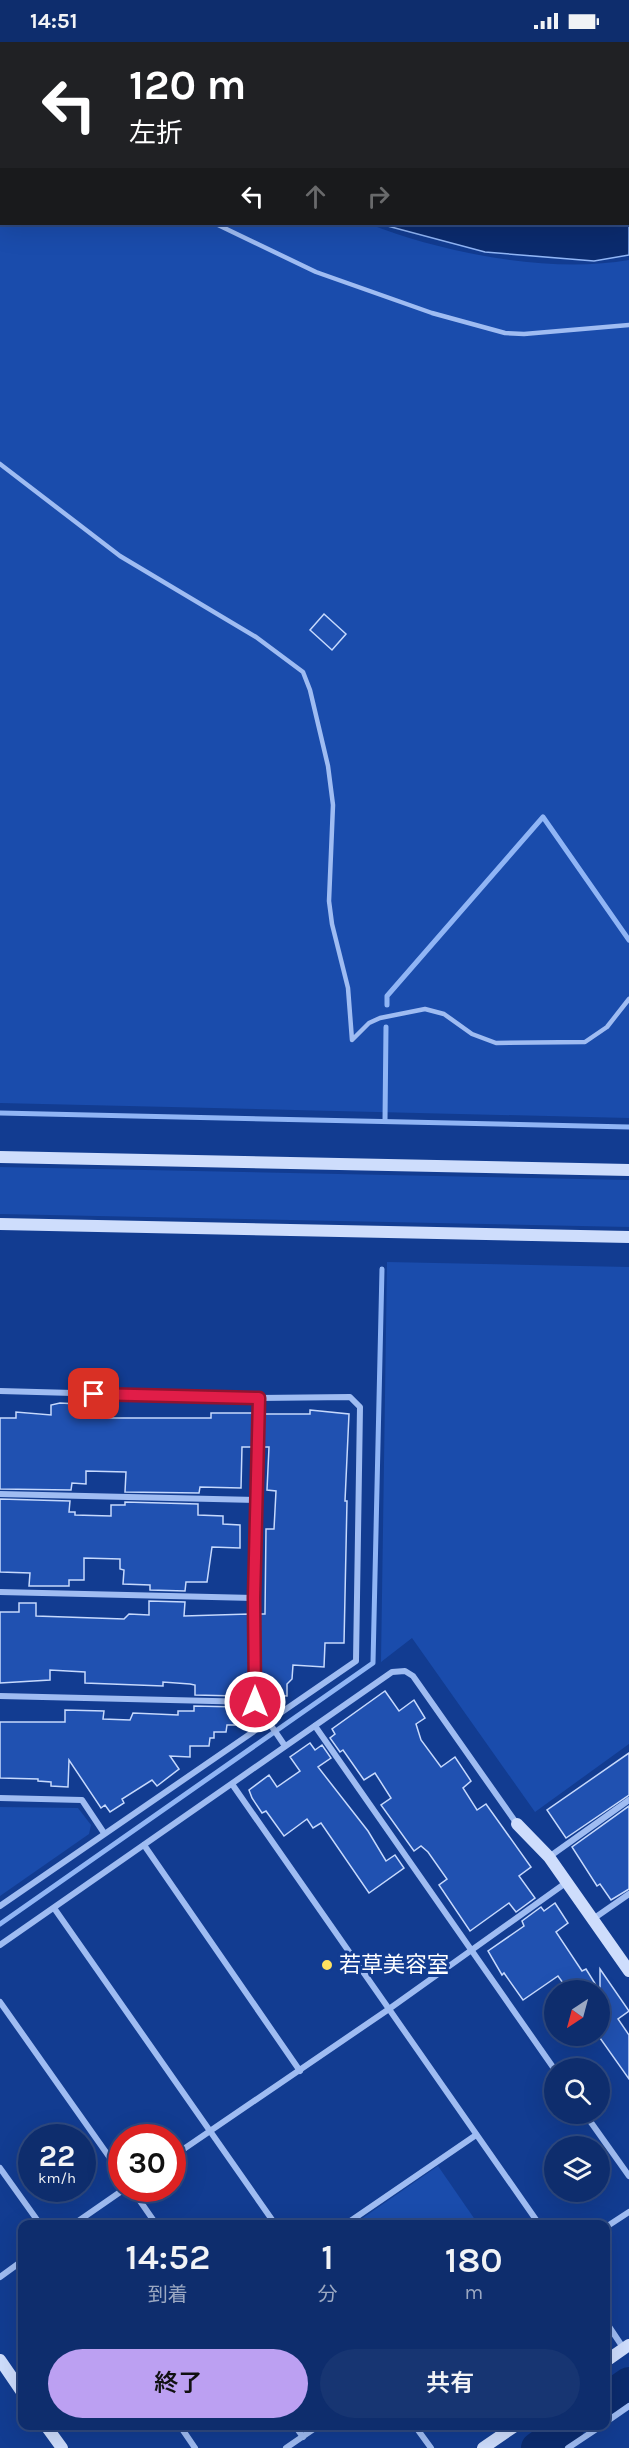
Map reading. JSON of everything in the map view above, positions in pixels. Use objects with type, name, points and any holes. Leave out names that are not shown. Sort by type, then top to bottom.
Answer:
[{"type":"street","points":[[0,1157],[629,1170]]},
{"type":"street","points":[[0,1224],[629,1237]]},
{"type":"street","points":[[0,1392],[259,1398],[350,1397],[360,1407],[356,1661],[0,1906]]},
{"type":"street","points":[[259,1398],[254,1598],[255,1702],[285,1746]]},
{"type":"street","points":[[0,1494],[257,1500]]},
{"type":"street","points":[[0,1592],[254,1598]]},
{"type":"street","points":[[0,1945],[392,1672],[405,1671],[413,1676],[517,1824],[549,1857],[629,1971]]},
{"type":"street","points":[[0,1696],[255,1702]]},
{"type":"street","points":[[315,1726],[547,2058]]},
{"type":"street","points":[[232,1784],[536,2220]]},
{"type":"street","points":[[0,1798],[81,1800],[104,1833]]},
{"type":"street","points":[[549,1857],[629,1800]]},
{"type":"street","points":[[144,1845],[300,2071]]},
{"type":"street","points":[[186,2148],[389,2009],[567,1882]]},
{"type":"street","points":[[593,1919],[629,1894]]},
{"type":"street","points":[[54,1908],[273,2220]]},
{"type":"street","points":[[0,2002],[108,2155]]},
{"type":"street","points":[[592,2124],[629,2176]]},
{"type":"street","points":[[352,2220],[476,2135]]},
{"type":"street","points":[[0,2168],[37,2220]]},
{"type":"street","points":[[80,2220],[108,2200]]},
{"type":"street","points":[[141,2202],[153,2220]]},
{"type":"street","points":[[610,2224],[629,2212]]},
{"type":"street","points":[[0,2277],[18,2263]]},
{"type":"street","points":[[610,2327],[626,2347],[610,2358]]},
{"type":"street","points":[[0,2360],[18,2386]]},
{"type":"street","points":[[610,2419],[629,2406]]},
{"type":"street","points":[[49,2430],[62,2448]]},
{"type":"street","points":[[183,2430],[195,2448]]},
{"type":"street","points":[[298,2430],[303,2437]]},
{"type":"street","points":[[286,2448],[313,2430]]},
{"type":"street","points":[[418,2430],[431,2448]]},
{"type":"street","points":[[483,2448],[509,2430]]},
{"type":"street","points":[[568,2448],[595,2430]]},
{"type":"street","points":[[580,2440],[585,2448]]},
{"type":"lane","points":[[218,225],[279,256],[335,279],[432,313],[505,333],[524,334],[629,325]]},
{"type":"lane","points":[[0,464],[128,561],[256,637],[303,672],[310,690],[328,766],[333,805],[329,901],[332,924],[348,988],[352,1040],[369,1023],[380,1018],[425,1009],[444,1014],[461,1023],[472,1034],[496,1043],[585,1042],[607,1027],[629,999]]},
{"type":"shaded area","points":[[0,225],[372,225],[430,244],[497,258],[565,264],[598,264],[629,260],[629,1118],[0,1103]]},
{"type":"shaded area","points":[[384,225],[629,225],[629,255],[594,261],[485,252]]},
{"type":"shaded area","points":[[0,1167],[629,1180],[629,1227],[0,1214]]},
{"type":"shaded area","points":[[387,1262],[629,1267],[629,1744],[535,1812],[412,1638],[381,1662]]},
{"type":"shaded area","points":[[0,1807],[78,1808],[91,1825],[89,1834],[0,1896]]},
{"type":"shaded area","points":[[438,2166],[475,2220],[360,2220]]},
{"type":"building","points":[[324,614],[346,634],[332,650],[310,630]]},
{"type":"building","points":[[60,1403],[96,1405],[95,1418],[211,1418],[211,1413],[253,1413],[253,1447],[242,1447],[241,1488],[200,1487],[199,1493],[125,1492],[126,1472],[86,1471],[86,1484],[72,1483],[71,1490],[0,1489],[0,1418],[16,1418],[16,1412],[51,1415],[51,1405]]},
{"type":"building","points":[[310,1410],[349,1414],[345,1501],[347,1501],[344,1643],[325,1643],[324,1667],[293,1665],[292,1679],[287,1684],[287,1696],[264,1695],[265,1683],[260,1683],[259,1614],[265,1614],[266,1529],[274,1529],[276,1491],[267,1490],[269,1447],[263,1447],[264,1414],[310,1414]]},
{"type":"building","points":[[0,1499],[70,1501],[69,1512],[75,1512],[75,1515],[111,1516],[111,1505],[125,1505],[125,1502],[198,1504],[198,1515],[223,1516],[223,1524],[240,1525],[240,1548],[212,1547],[207,1582],[186,1582],[185,1591],[150,1590],[150,1585],[123,1584],[124,1570],[120,1569],[120,1559],[84,1558],[84,1580],[69,1580],[69,1586],[29,1586],[30,1573],[0,1572]]},
{"type":"building","points":[[149,1601],[185,1602],[184,1616],[249,1614],[250,1683],[237,1683],[237,1696],[195,1695],[195,1685],[190,1684],[163,1682],[163,1686],[85,1683],[85,1672],[50,1670],[50,1680],[0,1683],[0,1612],[19,1612],[19,1603],[36,1603],[36,1616],[124,1619],[129,1614],[149,1615]]},
{"type":"building","points":[[385,1691],[399,1711],[414,1700],[425,1718],[416,1724],[421,1740],[441,1767],[455,1757],[471,1781],[463,1788],[477,1810],[486,1804],[531,1867],[519,1876],[535,1898],[516,1912],[509,1903],[470,1931],[439,1885],[447,1879],[428,1852],[421,1846],[414,1851],[381,1805],[391,1798],[375,1773],[364,1780],[343,1750],[340,1752],[330,1738],[335,1734],[332,1729]]},
{"type":"building","points":[[194,1706],[237,1707],[237,1725],[227,1725],[226,1732],[214,1732],[214,1738],[210,1738],[209,1746],[190,1746],[190,1757],[170,1756],[179,1769],[157,1786],[152,1780],[122,1799],[124,1803],[110,1812],[105,1805],[101,1808],[69,1760],[68,1787],[51,1786],[51,1782],[38,1781],[38,1779],[0,1778],[0,1722],[65,1722],[65,1710],[104,1711],[103,1719],[130,1720],[133,1713],[178,1715],[178,1711],[194,1711]]},
{"type":"building","points":[[310,1743],[315,1750],[322,1745],[331,1758],[318,1767],[368,1831],[386,1861],[395,1855],[404,1868],[369,1893],[321,1823],[313,1828],[307,1819],[284,1836],[266,1811],[262,1813],[252,1798],[249,1790],[269,1775],[277,1787],[300,1771],[290,1757]]},
{"type":"building","points":[[629,1753],[629,1795],[566,1838],[547,1810]]},
{"type":"building","points":[[629,1806],[629,1889],[611,1900],[600,1884],[597,1886],[572,1847]]},
{"type":"building","points":[[555,1903],[568,1923],[556,1932],[582,1971],[586,1969],[593,1980],[561,1980],[558,1976],[552,1980],[544,1980],[544,1986],[523,2000],[504,1973],[502,1975],[488,1951],[524,1926],[522,1921],[541,1907],[544,1911]]},
{"type":"building","points":[[600,1969],[608,1980],[600,1980]]},
{"type":"building","points":[[610,1983],[629,2011],[618,2019],[629,2035],[629,2079],[606,2046],[610,2046]]},
{"type":"waterway","points":[[387,1005],[387,996],[543,817],[629,940]]},
{"type":"waterway","points":[[385,1120],[386,1027]]},
{"type":"waterway","points":[[0,1113],[629,1127]]},
{"type":"waterway","points":[[0,1924],[373,1663],[382,1269]]},
{"type":"waterway","points":[[610,2396],[629,2383]]},
{"type":"waterway","points":[[537,2448],[563,2430]]},
{"type":"place","name":"若草美容室","points":[[327,1965]]},
{"type":"route","points":[[94,1394],[259,1398],[254,1598],[255,1702]]}]
